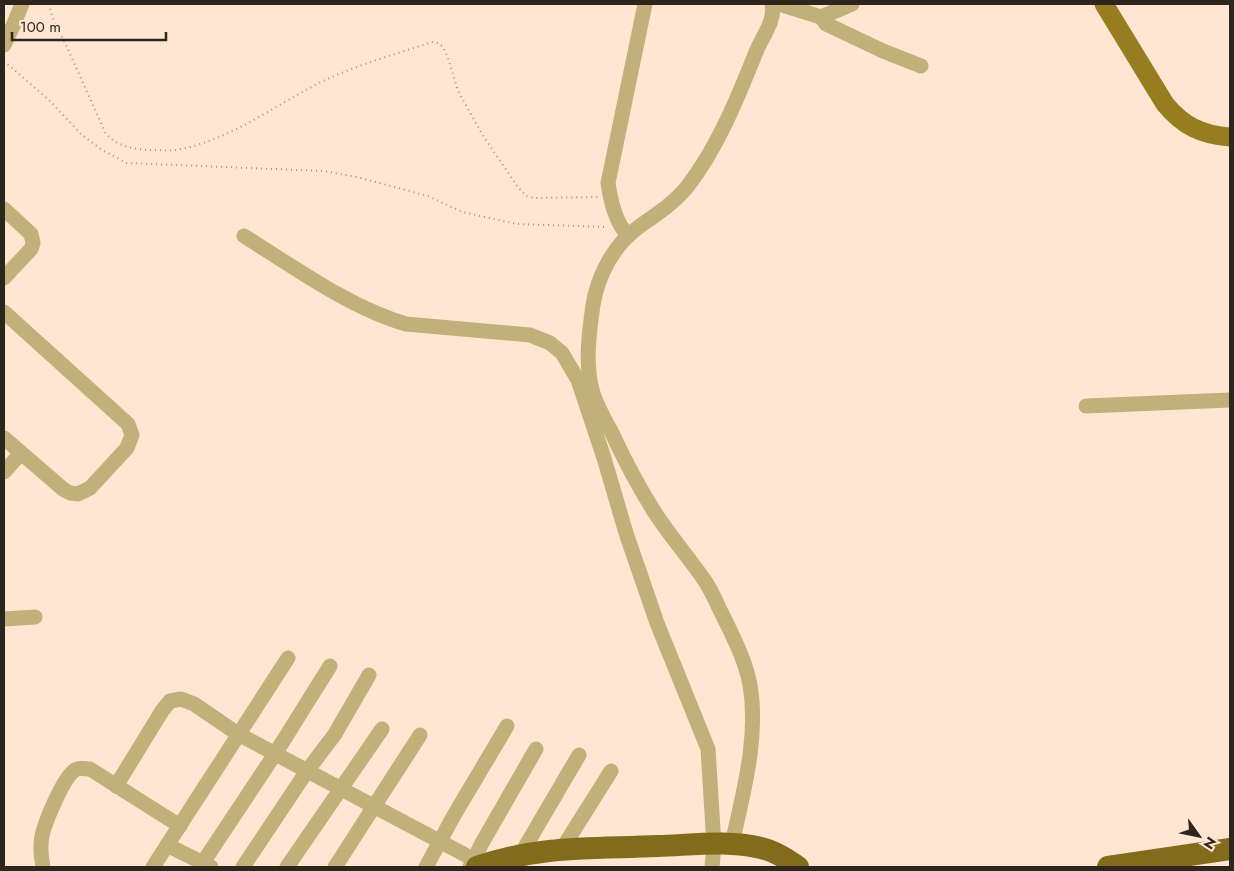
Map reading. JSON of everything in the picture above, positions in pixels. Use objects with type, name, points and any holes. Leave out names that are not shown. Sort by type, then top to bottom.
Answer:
[{"type":"highway","points":[[474,865],[521,854],[562,848],[723,845],[764,848],[778,854],[798,867]]},
{"type":"highway","points":[[1108,867],[1176,856],[1220,856]]},
{"type":"main road","points":[[1104,4],[1165,104],[1176,117],[1202,132],[1230,137]]},
{"type":"street","points":[[5,42],[20,4]]},
{"type":"street","points":[[645,4],[608,183],[610,197],[623,232],[622,242],[604,268],[594,303],[588,341],[589,367],[592,391],[627,465],[653,510],[707,583],[735,640],[750,684],[753,730],[747,774],[723,845],[712,867]]},
{"type":"street","points":[[623,232],[638,227],[672,202],[687,187],[705,161],[772,19],[772,4]]},
{"type":"street","points":[[779,4],[821,17],[826,24],[883,51],[921,66]]},
{"type":"street","points":[[821,17],[852,4]]},
{"type":"street","points":[[4,209],[32,234],[33,243],[31,249],[4,278]]},
{"type":"street","points":[[244,236],[372,313],[388,319],[406,324],[530,334],[550,343],[562,353],[578,380],[604,458],[626,534],[657,622],[708,750],[723,845]]},
{"type":"street","points":[[4,312],[128,424],[132,435],[127,448],[90,488],[78,494],[70,493],[63,489],[4,438]]},
{"type":"street","points":[[1086,406],[1230,400]]},
{"type":"street","points":[[4,472],[21,453]]},
{"type":"street","points":[[4,619],[35,617]]},
{"type":"street","points":[[153,867],[288,658]]},
{"type":"street","points":[[167,845],[205,866],[330,666]]},
{"type":"street","points":[[243,867],[307,771],[335,734],[369,675]]},
{"type":"street","points":[[116,786],[162,711],[170,701],[182,700],[194,704],[238,734],[439,841],[474,865],[536,749]]},
{"type":"street","points":[[426,867],[439,841],[507,726]]},
{"type":"street","points":[[287,867],[382,728]]},
{"type":"street","points":[[335,867],[420,734]]},
{"type":"street","points":[[521,854],[579,755]]},
{"type":"street","points":[[43,867],[40,854],[42,837],[50,810],[68,778],[75,770],[90,769],[180,826]]},
{"type":"street","points":[[562,848],[611,771]]},
{"type":"path","points":[[49,4],[52,16],[105,132],[111,140],[121,145],[140,149],[174,150],[206,143],[257,118],[318,84],[376,60],[432,42],[438,43],[443,47],[458,91],[465,105],[482,134],[517,186],[526,196],[535,198],[610,197]]},
{"type":"path","points":[[4,61],[50,101],[82,135],[102,150],[127,163],[323,172],[374,182],[428,196],[462,212],[517,224],[601,228],[623,232]]}]
